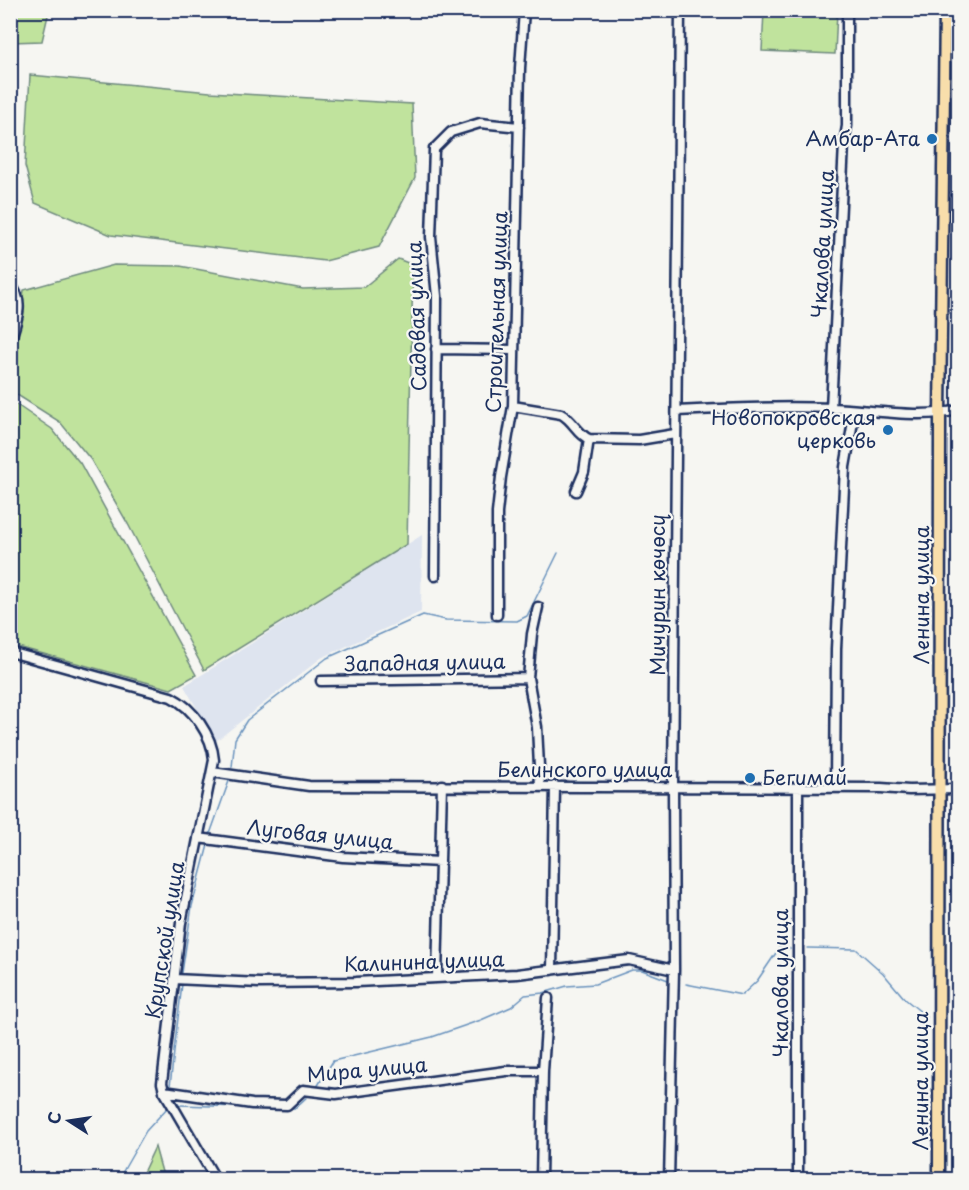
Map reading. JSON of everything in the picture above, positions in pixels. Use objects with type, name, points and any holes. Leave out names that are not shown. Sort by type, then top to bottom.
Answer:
[{"type":"main road","name":"Ленина улица","points":[[939,1179],[940,414],[945,10]]},
{"type":"street","name":"Строительная улица","points":[[497,615],[497,513],[513,406],[524,10]]},
{"type":"street","name":"Мичурин көчөсү","points":[[669,1179],[674,970],[675,434],[680,10]]},
{"type":"street","name":"Чкалова улица","points":[[831,408],[844,144],[847,126],[847,10]]},
{"type":"street","name":"Садовая улица","points":[[435,576],[437,296],[431,237],[434,149],[451,132],[480,123],[519,127]]},
{"type":"street","points":[[10,285],[18,294],[19,306],[10,341]]},
{"type":"street","points":[[436,349],[514,351]]},
{"type":"street","points":[[513,406],[566,416],[582,436],[589,439],[639,440],[675,434]]},
{"type":"street","points":[[677,411],[730,408],[831,408],[940,414],[958,410]]},
{"type":"street","points":[[835,788],[836,649],[845,466],[855,410]]},
{"type":"street","points":[[576,491],[584,472],[589,439]]},
{"type":"street","points":[[528,678],[532,634],[538,607]]},
{"type":"street","name":"Крупской улица","points":[[10,652],[148,690],[181,702],[196,718],[211,742],[214,760],[181,923],[162,1083],[164,1091],[216,1179]]},
{"type":"street","name":"Западная улица","points":[[321,681],[528,678],[537,727],[540,786]]},
{"type":"street","name":"Белинского улица","points":[[212,772],[309,786],[958,789]]},
{"type":"street","points":[[437,977],[442,785]]},
{"type":"street","points":[[552,969],[555,786]]},
{"type":"street","name":"Чкалова улица","points":[[798,787],[798,1179]]},
{"type":"street","name":"Луговая улица","points":[[198,838],[343,857],[440,862]]},
{"type":"street","name":"Калинина улица","points":[[174,978],[260,983],[356,982],[518,974],[629,960],[674,970]]},
{"type":"street","points":[[541,1179],[543,1071],[548,998]]},
{"type":"street","name":"Мира улица","points":[[164,1091],[252,1104],[287,1105],[303,1090],[336,1094],[506,1071],[543,1071]]},
{"type":"shaded area","points":[[422,535],[421,612],[321,658],[216,741],[184,686]]},
{"type":"green space","points":[[10,11],[49,11],[42,41],[11,42]]},
{"type":"green space","points":[[764,11],[837,11],[835,54],[762,51]]},
{"type":"green space","points":[[30,75],[210,92],[412,104],[415,178],[379,247],[325,261],[111,235],[35,203],[25,166]]},
{"type":"green space","points":[[398,259],[413,265],[407,544],[204,670],[128,524],[91,460],[60,422],[11,391],[11,350],[24,290],[114,265],[180,266],[303,289],[364,287]]},
{"type":"green space","points":[[11,401],[52,429],[80,463],[196,675],[171,689],[11,645]]},
{"type":"green space","points":[[155,1147],[164,1179],[140,1179]]},
{"type":"waterway","points":[[232,767],[235,739],[247,720],[327,658],[423,615],[446,620],[517,621],[527,616],[558,553]]},
{"type":"waterway","points":[[210,834],[229,781]]},
{"type":"waterway","points":[[182,973],[192,906],[208,845]]},
{"type":"waterway","points":[[686,984],[742,995],[757,981],[780,947],[790,949]]},
{"type":"waterway","points":[[807,948],[856,949],[883,973],[905,999],[927,1017]]},
{"type":"waterway","points":[[317,1087],[333,1061],[432,1037],[511,1007],[525,995],[543,993],[567,986],[595,984],[632,970],[642,970],[668,980]]},
{"type":"waterway","points":[[170,1086],[182,984]]},
{"type":"waterway","points":[[173,1096],[179,1104]]},
{"type":"waterway","points":[[288,1108],[295,1108],[308,1096]]},
{"type":"waterway","points":[[178,1105],[245,1107]]},
{"type":"waterway","points":[[118,1180],[146,1131],[168,1107]]},
{"type":"place","name":"Амбар-Ата","points":[[932,139]]},
{"type":"place","name":"Новопокровская церковь","points":[[888,430]]},
{"type":"place","name":"Бегимай","points":[[750,778]]}]
